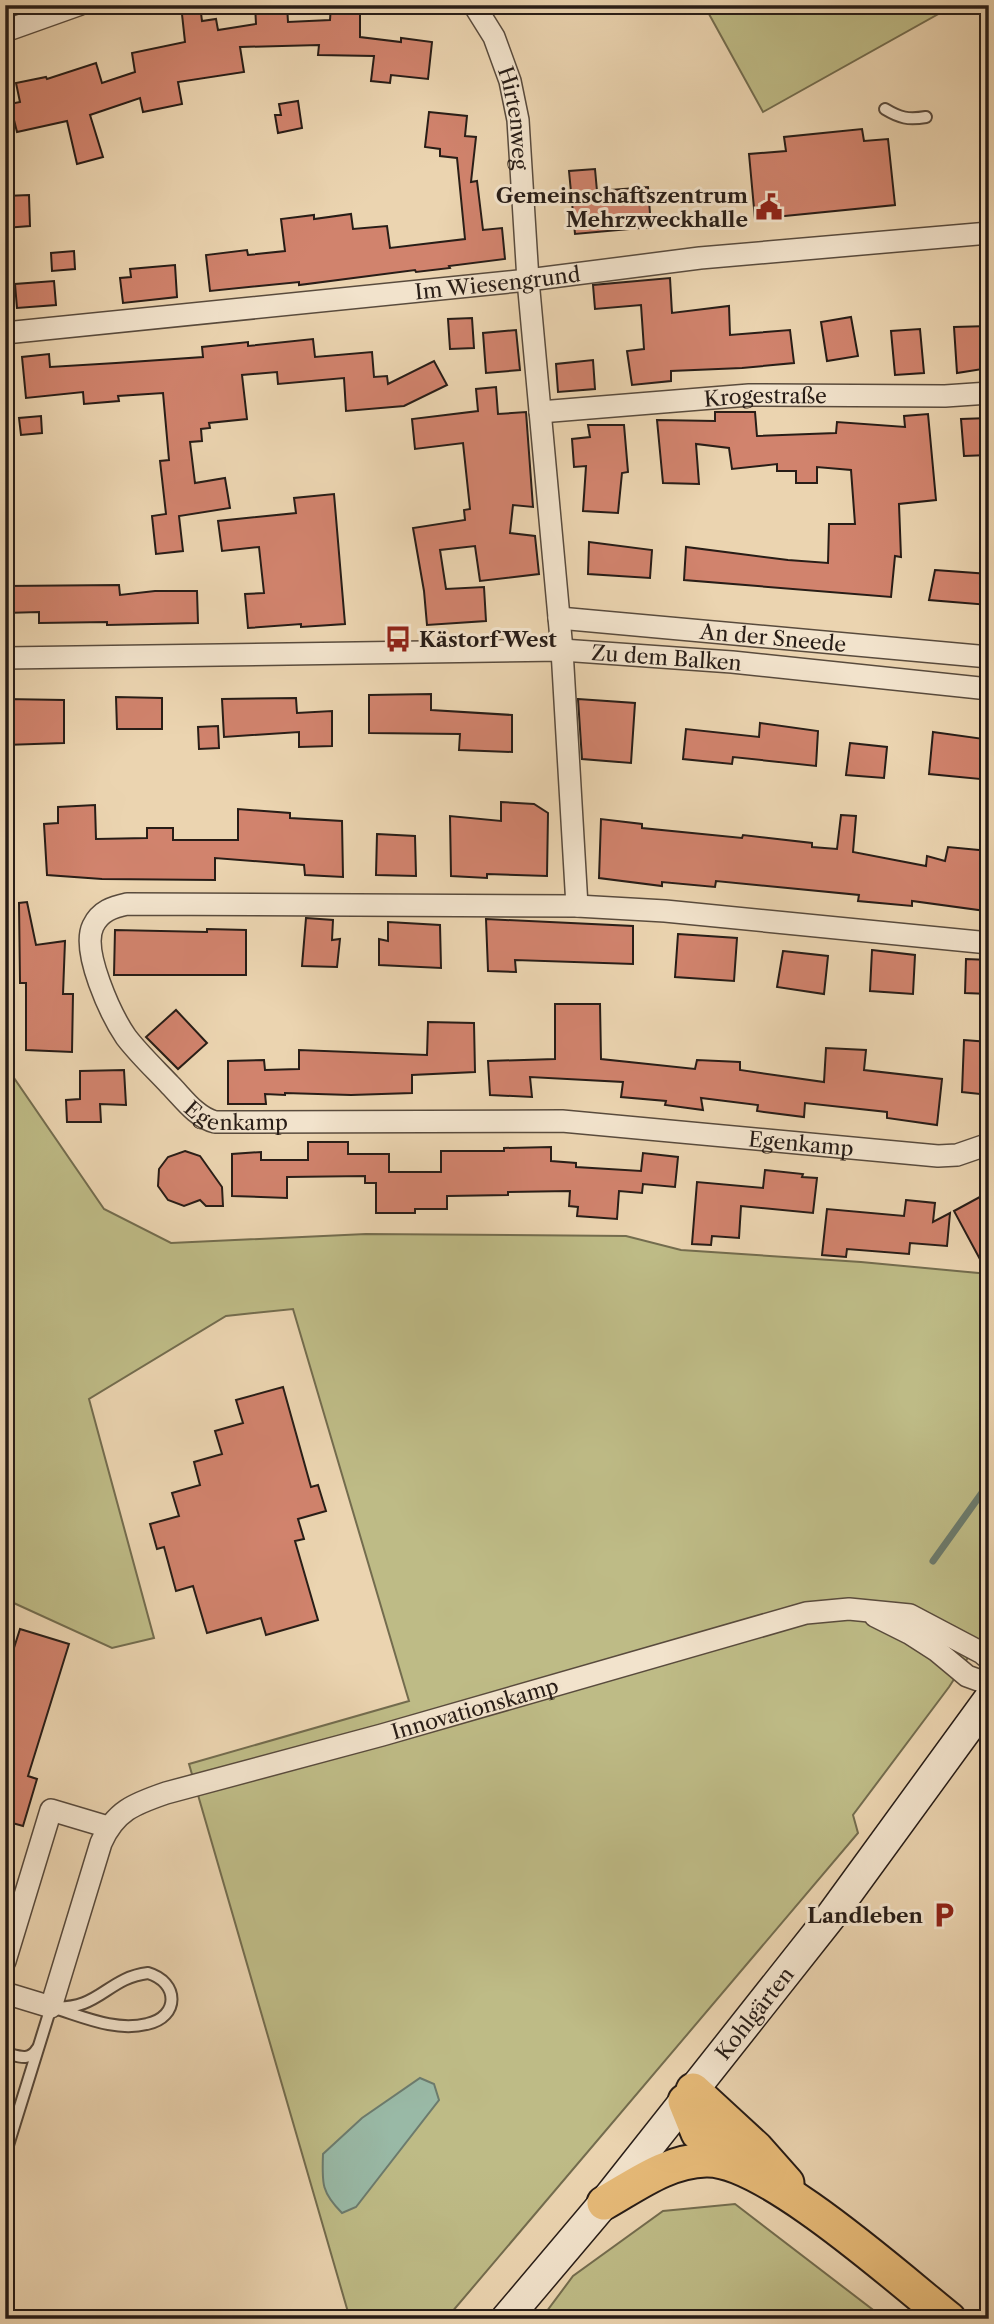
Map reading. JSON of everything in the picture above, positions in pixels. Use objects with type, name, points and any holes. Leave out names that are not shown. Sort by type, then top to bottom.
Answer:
[{"type":"main road","points":[[689,2096],[698,2133],[736,2165],[807,2206],[949,2319]]},
{"type":"main road","points":[[689,2096],[755,2148],[807,2206]]},
{"type":"main road","points":[[604,2203],[667,2167],[707,2160],[736,2165]]},
{"type":"street","points":[[5,31],[78,5]]},
{"type":"street","name":"Hirtenweg","points":[[474,5],[494,37],[510,81],[518,120],[528,280]]},
{"type":"street","name":"Im Wiesengrund","points":[[5,333],[528,280],[699,258],[989,233]]},
{"type":"street","points":[[528,280],[562,650],[577,906]]},
{"type":"street","name":"Krogestraße","points":[[540,412],[749,395],[945,396],[989,393]]},
{"type":"street","name":"An der Sneede","points":[[559,618],[989,657]]},
{"type":"street","name":"Zu dem Balken","points":[[5,658],[562,650],[732,662],[989,689]]},
{"type":"street","name":"Egenkamp","points":[[989,943],[665,911],[577,906],[127,904],[114,907],[98,917],[90,933],[99,979],[125,1036],[195,1110],[215,1122],[562,1121],[938,1156],[957,1155],[989,1144]]},
{"type":"street","name":"Innovationskamp","points":[[849,1609],[865,1612],[897,1626],[937,1651],[967,1676],[989,1684]]},
{"type":"street","name":"Innovationskamp","points":[[108,1827],[132,1806],[175,1790],[370,1739],[780,1619],[816,1611],[892,1611],[920,1618],[989,1658]]},
{"type":"street","name":"Kohlgärten","points":[[506,2319],[604,2203],[831,1916],[989,1699]]},
{"type":"street","points":[[5,1961],[51,1810],[108,1827],[51,2007],[5,1993]]},
{"type":"lane","points":[[885,109],[900,118],[910,120],[926,117]]},
{"type":"lane","points":[[148,1973],[160,1976],[167,1984],[171,2002],[167,2013],[159,2021],[146,2025],[116,2027],[51,2007],[65,2008],[88,2003],[121,1980],[148,1973]]},
{"type":"lane","points":[[5,2155],[51,2007]]},
{"type":"lane","points":[[5,2053],[26,2058],[34,2054],[40,2043]]},
{"type":"shaded area","points":[[704,5],[948,5],[949,8],[763,112]]},
{"type":"shaded area","points":[[5,1059],[12,1075],[104,1209],[171,1243],[366,1234],[626,1236],[681,1250],[989,1274],[989,1625],[949,1687],[853,1815],[858,1833],[446,2319],[350,2319],[189,1764],[409,1701],[293,1309],[226,1316],[89,1399],[154,1638],[112,1648],[5,1599]]},
{"type":"shaded area","points":[[420,2078],[434,2084],[439,2100],[356,2207],[342,2213],[326,2193],[323,2154],[362,2118]]},
{"type":"shaded area","points":[[735,2204],[885,2319],[541,2319],[573,2276],[663,2211]]},
{"type":"building","points":[[181,5],[200,5],[202,21],[216,19],[218,30],[256,24],[255,5],[287,5],[288,22],[330,20],[331,5],[360,5],[360,37],[401,42],[401,38],[432,42],[428,79],[391,75],[390,83],[371,81],[374,56],[318,55],[319,45],[240,47],[244,72],[178,82],[182,104],[143,112],[140,98],[90,115],[103,157],[77,164],[67,121],[17,132],[10,104],[20,102],[16,83],[46,77],[47,79],[96,63],[102,83],[135,72],[132,53],[185,42]]},
{"type":"building","points":[[298,101],[302,128],[278,133],[275,115],[281,115],[279,104]]},
{"type":"building","points":[[429,112],[467,116],[465,136],[476,137],[471,182],[477,181],[483,230],[502,228],[505,259],[299,285],[299,282],[210,291],[206,255],[247,250],[248,255],[285,251],[281,219],[314,215],[314,219],[351,214],[353,229],[387,226],[390,248],[465,239],[457,158],[440,156],[440,149],[425,147]]},
{"type":"building","points":[[862,129],[864,141],[888,139],[895,205],[755,219],[749,154],[786,151],[784,137]]},
{"type":"building","points":[[595,169],[597,191],[648,187],[651,227],[575,234],[569,171]]},
{"type":"building","points":[[29,195],[30,226],[5,228],[5,196]]},
{"type":"building","points":[[74,251],[75,269],[52,271],[51,253]]},
{"type":"building","points":[[175,265],[177,297],[123,303],[120,278],[131,277],[130,269]]},
{"type":"building","points":[[670,278],[672,313],[729,306],[730,335],[790,330],[794,363],[671,371],[671,381],[632,385],[627,351],[644,349],[641,305],[595,309],[593,285]]},
{"type":"building","points":[[54,281],[56,305],[17,308],[15,284]]},
{"type":"building","points":[[851,317],[858,356],[827,361],[821,322]]},
{"type":"building","points":[[472,318],[474,348],[450,349],[448,319]]},
{"type":"building","points":[[989,326],[989,368],[957,373],[954,327]]},
{"type":"building","points":[[920,329],[924,373],[895,375],[891,331]]},
{"type":"building","points":[[516,330],[520,370],[486,373],[483,333]]},
{"type":"building","points":[[313,339],[315,357],[372,352],[374,377],[387,376],[388,384],[434,361],[447,385],[404,406],[346,411],[344,378],[278,384],[277,372],[242,375],[247,419],[209,423],[210,428],[201,429],[202,441],[190,442],[195,483],[225,478],[230,508],[179,516],[183,551],[156,554],[152,516],[166,514],[160,461],[169,460],[163,393],[118,396],[119,401],[84,404],[83,392],[26,398],[22,357],[49,354],[50,367],[116,363],[203,357],[202,347],[248,342],[248,346]]},
{"type":"building","points":[[593,360],[595,389],[558,392],[556,364]]},
{"type":"building","points":[[496,387],[498,414],[526,412],[533,507],[513,505],[510,533],[535,536],[539,574],[480,581],[475,546],[440,550],[446,589],[484,587],[486,621],[427,625],[413,528],[465,520],[464,510],[470,509],[463,443],[415,449],[412,419],[478,411],[476,389]]},
{"type":"building","points":[[715,412],[755,412],[757,436],[836,433],[837,422],[905,427],[904,416],[928,414],[936,500],[899,504],[901,557],[895,556],[891,597],[684,580],[686,547],[828,563],[829,524],[855,524],[851,470],[817,467],[817,483],[796,483],[796,471],[777,471],[777,464],[732,469],[729,448],[696,444],[699,484],[663,483],[657,420],[715,421]]},
{"type":"building","points":[[41,416],[42,433],[21,435],[19,418]]},
{"type":"building","points":[[989,418],[989,455],[964,456],[961,419]]},
{"type":"building","points":[[588,425],[624,425],[628,472],[622,473],[618,513],[583,511],[586,466],[574,467],[572,439],[590,437]]},
{"type":"building","points":[[334,494],[345,624],[248,628],[245,594],[264,593],[259,547],[222,551],[218,521],[296,513],[294,498]]},
{"type":"building","points":[[589,542],[652,550],[650,578],[588,574]]},
{"type":"building","points":[[935,570],[989,574],[989,605],[929,600]]},
{"type":"building","points":[[119,585],[120,595],[155,591],[197,591],[198,623],[39,623],[39,612],[5,613],[5,586]]},
{"type":"building","points":[[431,694],[431,710],[512,715],[512,752],[459,750],[460,734],[369,733],[369,695]]},
{"type":"building","points":[[116,697],[162,698],[162,729],[117,729]]},
{"type":"building","points":[[296,698],[297,713],[332,711],[332,746],[299,747],[299,732],[224,737],[222,699]]},
{"type":"building","points":[[5,699],[64,700],[64,743],[5,745]]},
{"type":"building","points":[[578,699],[635,703],[631,763],[582,759]]},
{"type":"building","points":[[760,723],[818,731],[816,766],[733,757],[732,764],[683,759],[686,729],[759,737]]},
{"type":"building","points":[[218,726],[219,748],[199,749],[198,727]]},
{"type":"building","points":[[933,732],[984,739],[980,779],[929,774]]},
{"type":"building","points":[[850,743],[887,747],[884,778],[846,775]]},
{"type":"building","points":[[501,802],[534,804],[548,813],[547,876],[451,876],[450,816],[501,821]]},
{"type":"building","points":[[95,805],[96,839],[147,838],[147,828],[173,828],[173,840],[238,840],[238,809],[290,813],[290,818],[342,821],[343,877],[305,875],[304,865],[215,858],[215,880],[102,879],[47,875],[44,824],[58,823],[58,807]]},
{"type":"building","points":[[841,815],[856,816],[853,852],[926,866],[927,856],[945,861],[948,847],[989,851],[986,911],[912,901],[912,906],[858,901],[859,895],[716,881],[715,887],[662,882],[662,886],[599,878],[601,819],[642,824],[642,828],[742,838],[743,835],[812,843],[812,847],[837,849]]},
{"type":"building","points":[[377,834],[415,836],[416,876],[376,875]]},
{"type":"building","points":[[27,902],[36,945],[65,941],[63,994],[73,994],[72,1052],[26,1050],[26,983],[20,983],[19,903]]},
{"type":"building","points":[[306,918],[333,920],[332,940],[340,939],[337,967],[302,966]]},
{"type":"building","points":[[486,919],[633,926],[633,964],[515,960],[516,972],[488,971]]},
{"type":"building","points":[[388,922],[440,925],[441,968],[379,965],[379,939],[388,941]]},
{"type":"building","points":[[207,929],[246,930],[246,975],[114,975],[115,930],[207,932]]},
{"type":"building","points":[[678,934],[737,938],[734,981],[675,977]]},
{"type":"building","points":[[872,950],[915,955],[913,994],[870,991]]},
{"type":"building","points":[[783,951],[828,956],[824,994],[777,987]]},
{"type":"building","points":[[966,959],[989,960],[989,994],[965,993]]},
{"type":"building","points":[[555,1004],[600,1004],[601,1059],[695,1069],[697,1060],[740,1062],[740,1070],[824,1082],[826,1048],[866,1050],[864,1070],[942,1079],[937,1125],[887,1118],[887,1112],[805,1103],[804,1117],[757,1111],[758,1105],[701,1098],[703,1110],[665,1105],[666,1101],[621,1097],[623,1082],[530,1077],[532,1097],[490,1095],[488,1061],[555,1059]]},
{"type":"building","points":[[176,1010],[207,1043],[178,1069],[146,1037]]},
{"type":"building","points":[[428,1022],[474,1023],[475,1072],[412,1075],[412,1093],[265,1094],[266,1104],[228,1104],[228,1061],[264,1060],[265,1070],[299,1069],[299,1050],[427,1055]]},
{"type":"building","points":[[964,1040],[989,1042],[989,1095],[962,1092]]},
{"type":"building","points":[[124,1070],[126,1105],[100,1104],[101,1122],[67,1122],[66,1100],[80,1099],[80,1071]]},
{"type":"building","points":[[308,1142],[348,1142],[348,1154],[389,1154],[389,1172],[441,1172],[441,1151],[504,1151],[504,1148],[551,1147],[551,1161],[576,1163],[576,1167],[641,1171],[643,1153],[678,1157],[675,1187],[643,1184],[642,1193],[619,1191],[617,1219],[577,1216],[578,1207],[569,1206],[570,1191],[447,1196],[447,1209],[415,1209],[415,1213],[376,1213],[376,1183],[365,1183],[365,1176],[287,1177],[287,1198],[232,1196],[232,1154],[261,1152],[261,1160],[308,1160]]},
{"type":"building","points":[[185,1151],[200,1156],[222,1187],[223,1206],[206,1206],[200,1200],[184,1206],[168,1200],[158,1186],[159,1169],[168,1157]]},
{"type":"building","points":[[765,1170],[817,1178],[813,1213],[741,1206],[739,1238],[712,1236],[711,1245],[692,1244],[697,1182],[763,1188]]},
{"type":"building","points":[[989,1192],[989,1276],[954,1211]]},
{"type":"building","points":[[906,1200],[935,1203],[933,1222],[950,1213],[947,1246],[910,1243],[909,1254],[847,1249],[846,1257],[822,1255],[827,1209],[904,1216]]},
{"type":"building","points":[[283,1387],[311,1487],[318,1485],[326,1511],[298,1519],[304,1539],[295,1541],[318,1620],[266,1635],[261,1618],[207,1633],[193,1586],[176,1591],[164,1547],[157,1549],[150,1524],[179,1516],[172,1493],[200,1485],[194,1462],[222,1454],[215,1431],[243,1423],[236,1400]]},
{"type":"building","points":[[20,1629],[69,1644],[28,1776],[37,1779],[23,1826],[5,1821],[5,1676]]},
{"type":"waterway","points":[[933,1561],[989,1483]]},
{"type":"place","name":"Gemeinschaftszentrum Mehrzweckhalle","points":[[769,207]]},
{"type":"place","name":"Kästorf West","points":[[398,639]]},
{"type":"place","name":"Landleben","points":[[944,1915]]}]
